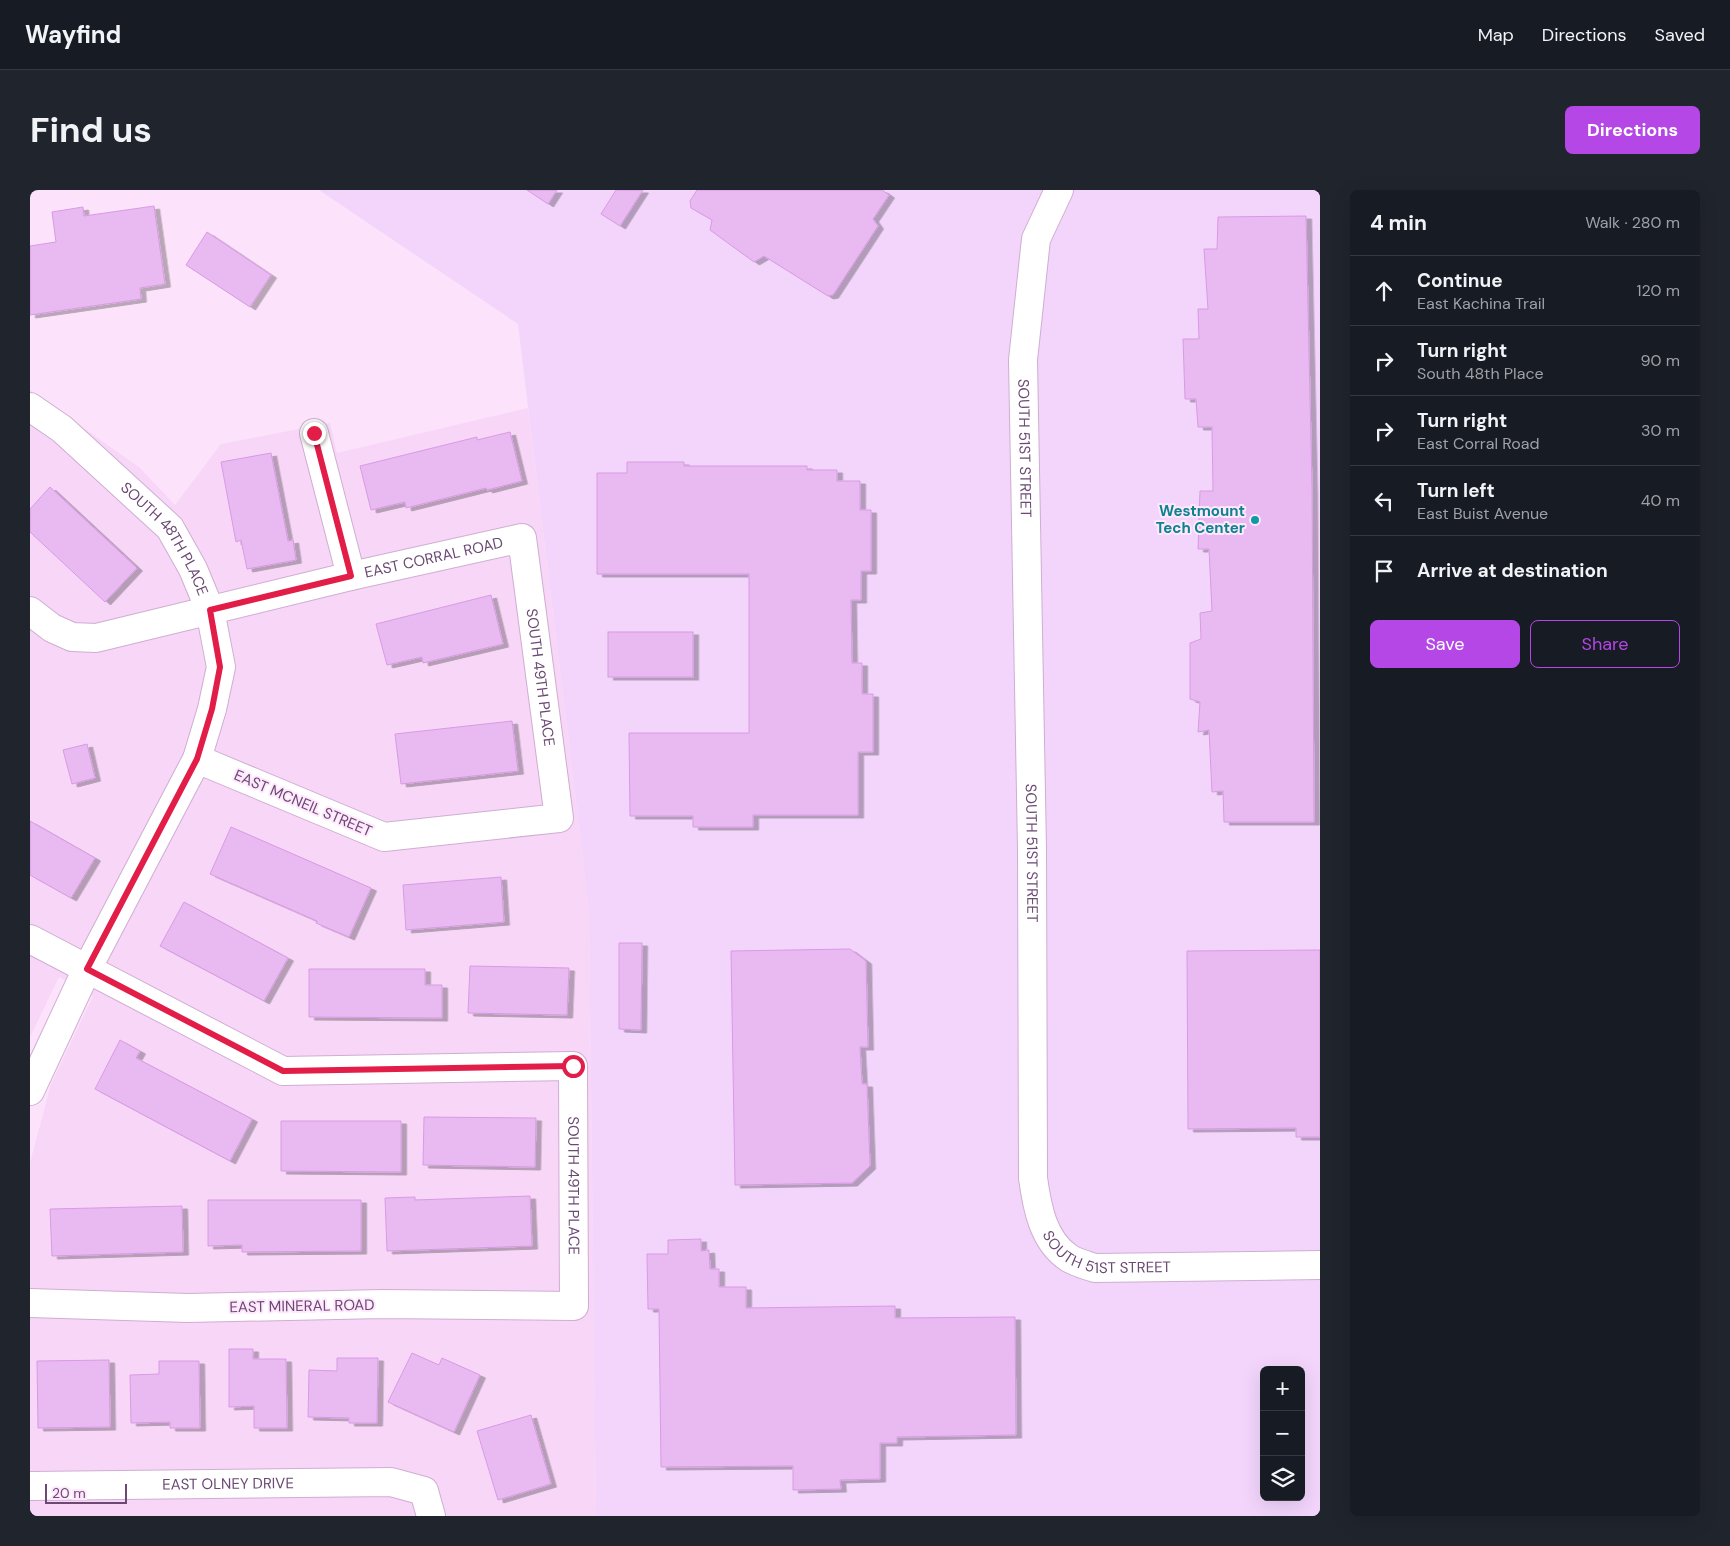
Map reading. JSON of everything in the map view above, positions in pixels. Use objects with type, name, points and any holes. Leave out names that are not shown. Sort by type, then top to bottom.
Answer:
[{"type":"street","name":"SOUTH 51ST STREET","points":[[1059,190],[1036,239],[1023,360],[1032,849],[1032,1178],[1038,1207],[1049,1238],[1068,1257],[1095,1268],[1320,1265]]},
{"type":"street","name":"SOUTH 48TH PLACE","points":[[30,408],[62,429],[170,528],[193,569],[210,610],[220,667],[212,709],[197,759],[87,969],[30,1091]]},
{"type":"street","points":[[314,433],[351,576]]},
{"type":"street","name":"EAST CORRAL ROAD","points":[[30,611],[52,628],[72,637],[96,638],[351,576],[522,538]]},
{"type":"street","name":"SOUTH 49TH PLACE","points":[[522,538],[559,818]]},
{"type":"street","name":"EAST MCNEIL STREET","points":[[197,759],[384,837],[559,818]]},
{"type":"street","points":[[30,939],[87,969]]},
{"type":"street","name":"SOUTH 49TH PLACE","points":[[87,969],[283,1071],[573,1066],[574,1306]]},
{"type":"street","name":"EAST MINERAL ROAD","points":[[30,1303],[188,1308],[383,1304],[574,1306]]},
{"type":"street","name":"EAST OLNEY DRIVE","points":[[30,1486],[392,1482],[428,1503]]},
{"type":"shaded area","points":[[319,190],[1320,190],[1320,1516],[596,1516],[589,910],[518,324]]},
{"type":"shaded area","points":[[30,390],[140,468],[175,505],[221,444],[330,423],[337,453],[528,408],[589,910],[596,1516],[30,1516],[30,1163],[51,1084],[93,996],[59,977],[30,1037]]},
{"type":"building","points":[[527,190],[557,190],[548,204]]},
{"type":"building","points":[[616,190],[643,190],[620,226],[601,214]]},
{"type":"building","points":[[697,190],[882,190],[889,195],[873,219],[878,226],[833,295],[828,296],[764,256],[754,262],[710,230],[712,220],[691,208],[690,201]]},
{"type":"building","points":[[154,206],[165,284],[140,288],[141,299],[30,315],[30,246],[56,242],[52,212],[83,207],[84,216]]},
{"type":"building","name":"Westmount Tech Center","points":[[1306,216],[1312,489],[1314,822],[1224,822],[1223,791],[1212,792],[1209,730],[1198,732],[1200,702],[1190,699],[1190,643],[1201,639],[1200,613],[1212,611],[1209,549],[1198,549],[1200,491],[1213,491],[1212,427],[1198,427],[1196,399],[1185,399],[1183,339],[1199,339],[1198,309],[1208,309],[1204,249],[1217,249],[1218,217]]},
{"type":"building","points":[[207,232],[271,275],[250,307],[186,265]]},
{"type":"building","points":[[510,432],[522,481],[406,508],[405,502],[371,510],[360,466],[477,437],[477,440]]},
{"type":"building","points":[[271,453],[288,541],[293,540],[296,560],[247,569],[241,540],[236,542],[221,462]]},
{"type":"building","points":[[627,462],[684,462],[684,466],[807,466],[807,470],[837,470],[837,481],[860,481],[860,510],[871,510],[871,571],[861,571],[861,600],[851,600],[852,663],[862,663],[862,694],[873,694],[873,752],[858,752],[858,815],[753,815],[753,827],[693,827],[693,816],[630,816],[629,733],[749,733],[749,574],[597,574],[597,473],[627,473]]},
{"type":"building","points":[[50,487],[137,568],[105,602],[30,532],[30,509]]},
{"type":"building","points":[[491,595],[503,644],[423,663],[422,657],[387,665],[376,624]]},
{"type":"building","points":[[608,632],[693,632],[693,677],[608,677]]},
{"type":"building","points":[[512,721],[518,771],[401,784],[395,734]]},
{"type":"building","points":[[87,744],[95,778],[72,784],[63,750]]},
{"type":"building","points":[[30,821],[95,858],[71,898],[30,875]]},
{"type":"building","points":[[231,827],[371,888],[349,937],[210,874]]},
{"type":"building","points":[[501,877],[504,922],[406,930],[403,885]]},
{"type":"building","points":[[184,902],[288,958],[264,1001],[160,946]]},
{"type":"building","points":[[619,943],[642,943],[641,1030],[619,1029]]},
{"type":"building","points":[[850,949],[866,961],[868,1047],[860,1047],[862,1084],[867,1084],[870,1166],[852,1183],[735,1185],[731,951]]},
{"type":"building","points":[[1320,950],[1320,1137],[1296,1137],[1296,1128],[1188,1129],[1187,951]]},
{"type":"building","points":[[470,966],[569,968],[567,1015],[468,1013]]},
{"type":"building","points":[[309,969],[425,969],[425,985],[442,985],[442,1018],[309,1017]]},
{"type":"building","points":[[120,1040],[140,1051],[136,1058],[252,1119],[230,1161],[95,1089]]},
{"type":"building","points":[[424,1117],[536,1118],[535,1167],[423,1165]]},
{"type":"building","points":[[281,1121],[401,1121],[401,1172],[281,1171]]},
{"type":"building","points":[[530,1196],[532,1246],[387,1251],[385,1198],[415,1197],[415,1200]]},
{"type":"building","points":[[208,1200],[361,1200],[361,1251],[242,1252],[242,1245],[208,1246]]},
{"type":"building","points":[[182,1206],[183,1252],[52,1256],[50,1209]]},
{"type":"building","points":[[701,1239],[701,1251],[709,1250],[710,1269],[719,1269],[719,1287],[746,1287],[746,1308],[895,1306],[895,1318],[1015,1317],[1016,1435],[897,1437],[897,1443],[880,1443],[880,1479],[840,1480],[841,1489],[793,1490],[793,1466],[661,1467],[659,1309],[648,1309],[647,1254],[668,1254],[668,1240]]},
{"type":"building","points":[[229,1349],[253,1349],[253,1359],[286,1359],[287,1428],[254,1428],[254,1406],[229,1407]]},
{"type":"building","points":[[412,1353],[439,1365],[442,1358],[480,1375],[454,1432],[388,1402]]},
{"type":"building","points":[[337,1358],[378,1358],[377,1423],[349,1423],[349,1418],[308,1417],[309,1370],[337,1371]]},
{"type":"building","points":[[109,1360],[110,1427],[38,1428],[37,1361]]},
{"type":"building","points":[[159,1361],[199,1361],[200,1428],[170,1428],[170,1422],[131,1423],[130,1375],[159,1374]]},
{"type":"building","points":[[531,1415],[551,1484],[498,1500],[477,1431]]},
{"type":"place","name":"Westmount Tech Center","points":[[1255,520]]},
{"type":"route","points":[[314,433],[351,576],[210,610],[220,667],[212,709],[197,759],[87,969],[283,1071],[573,1066]]}]
